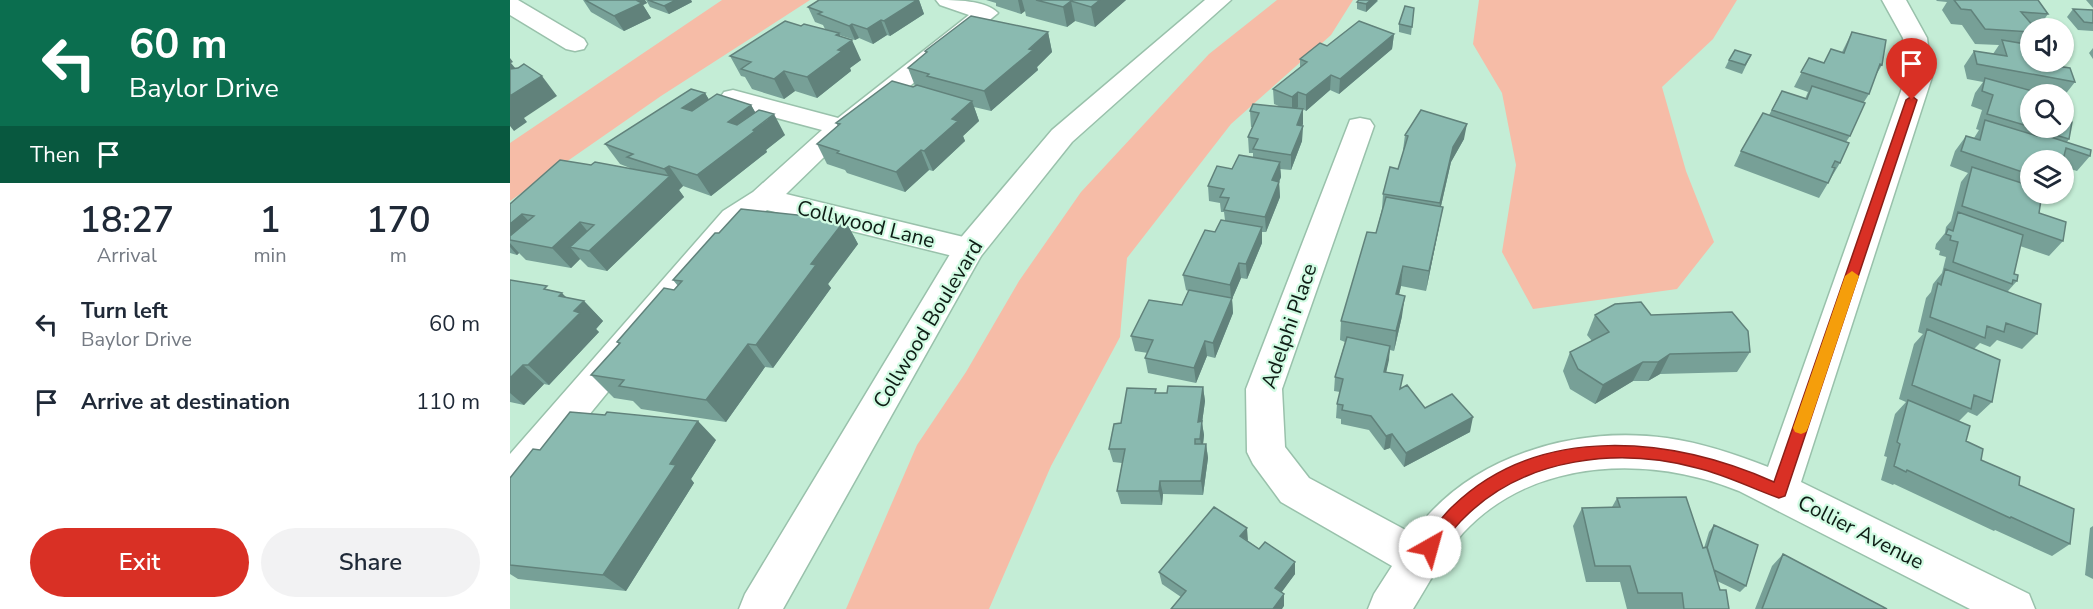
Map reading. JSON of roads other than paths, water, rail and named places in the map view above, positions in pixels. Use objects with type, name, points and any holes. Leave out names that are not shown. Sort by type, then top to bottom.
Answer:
[{"type":"street","name":"Collwood Lane","points":[[510,482],[734,218],[763,199],[813,152],[986,13],[948,0]]},
{"type":"street","name":"Collwood Boulevard","points":[[760,609],[969,249],[1062,136],[1219,0]]},
{"type":"street","points":[[1779,491],[1919,77],[1915,38],[1894,0]]},
{"type":"street","points":[[517,6],[575,44]]},
{"type":"street","points":[[733,98],[845,128]]},
{"type":"street","name":"Adelphi Place","points":[[1360,126],[1264,389],[1266,452],[1295,490],[1421,560]]},
{"type":"street","name":"Collwood Lane","points":[[763,199],[969,249]]},
{"type":"street","name":"Collier Avenue","points":[[1389,609],[1445,526],[1482,493],[1507,477],[1541,463],[1577,454],[1615,451],[1655,453],[1696,460],[1737,473],[1779,491],[2014,609]]}]
